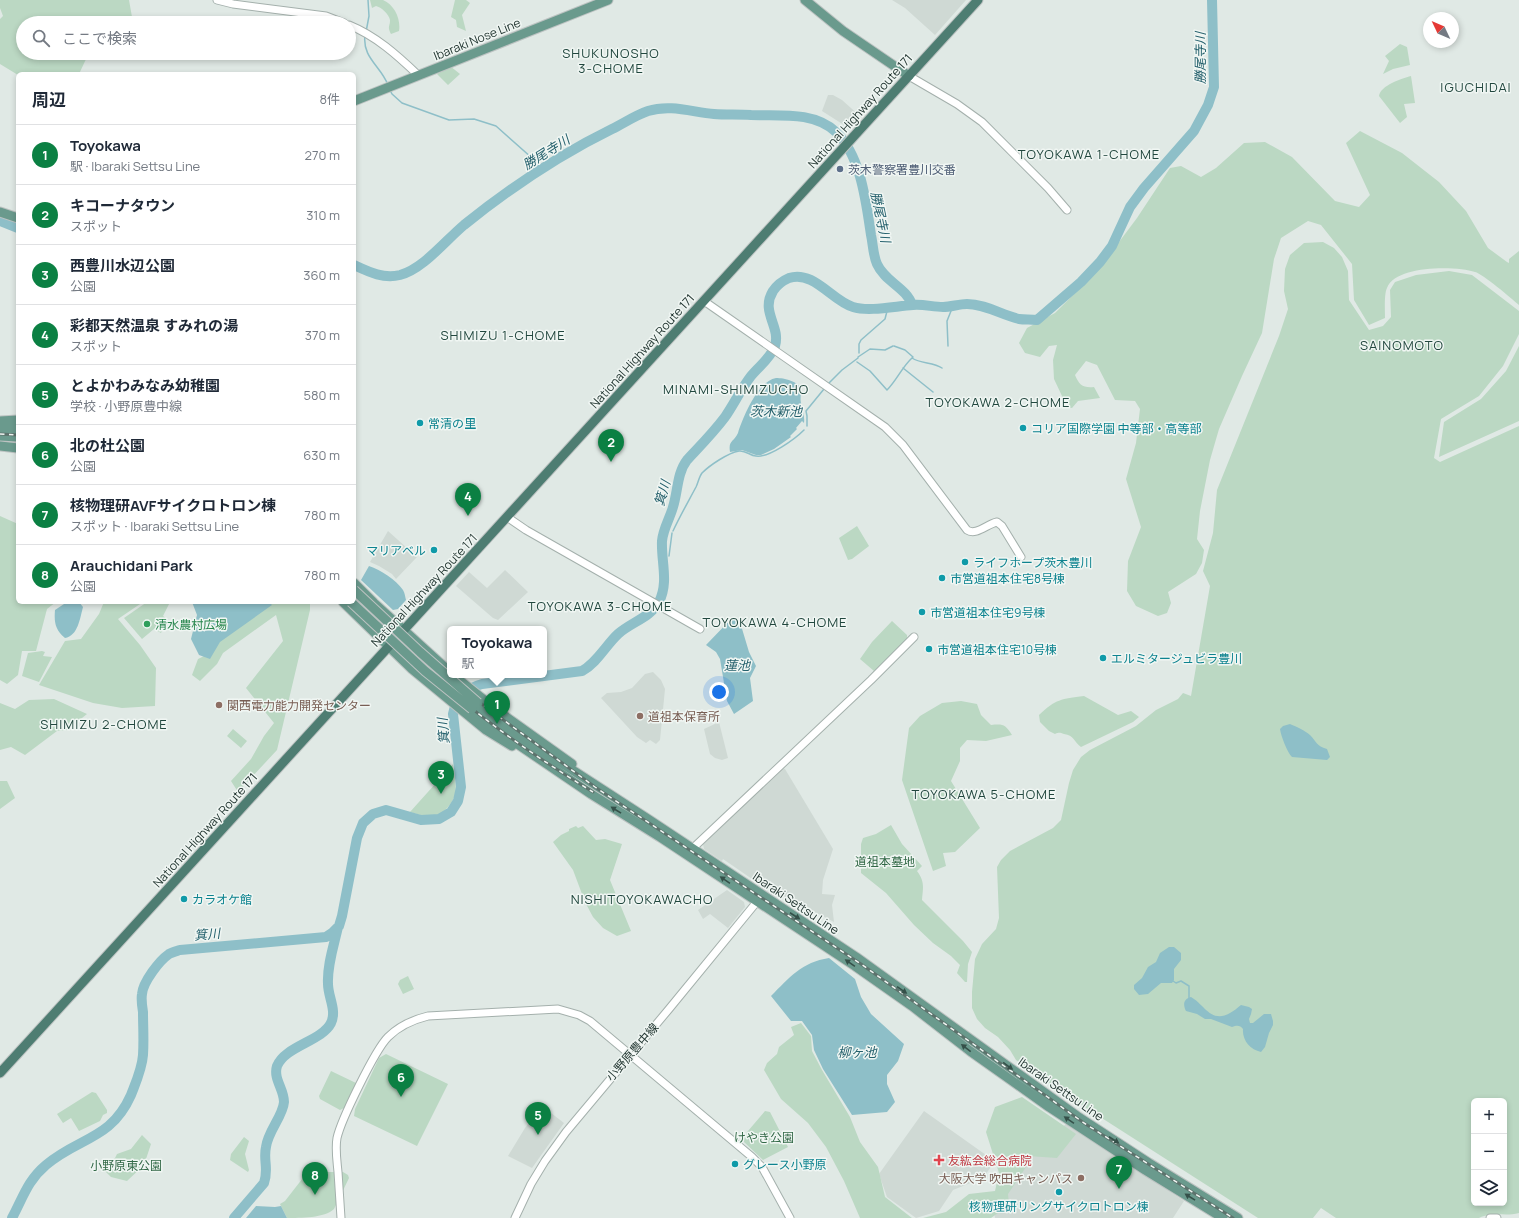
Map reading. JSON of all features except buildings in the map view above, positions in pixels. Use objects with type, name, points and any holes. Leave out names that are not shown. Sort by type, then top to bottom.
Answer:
[{"type":"highway","name":"National Highway Route 171","points":[[0,1073],[978,0]]},
{"type":"main road","name":"Ibaraki Nose Line","points":[[356,100],[608,0]]},
{"type":"main road","points":[[805,0],[843,31],[908,76]]},
{"type":"main road","points":[[0,212],[16,217]]},
{"type":"main road","points":[[0,421],[16,423]]},
{"type":"main road","points":[[0,427],[16,423]]},
{"type":"main road","points":[[0,436],[16,437]]},
{"type":"main road","points":[[0,446],[16,448]]},
{"type":"main road","points":[[356,585],[447,669]]},
{"type":"main road","name":"Ibaraki Settsu Line","points":[[356,592],[447,677]]},
{"type":"main road","points":[[345,604],[412,669],[450,700],[462,712],[486,730],[591,794]]},
{"type":"main road","name":"Ibaraki Settsu Line","points":[[354,604],[425,671],[476,703],[526,740],[692,849],[867,974],[970,1051],[1043,1102],[1120,1154],[1223,1218]]},
{"type":"main road","name":"Ibaraki Settsu Line","points":[[449,678],[513,740],[591,794],[856,957],[1082,1119],[1148,1163],[1238,1218]]},
{"type":"main road","points":[[457,678],[464,684],[476,703]]},
{"type":"street","points":[[217,0],[233,4],[326,16]]},
{"type":"street","points":[[356,28],[366,33],[395,54],[418,75]]},
{"type":"street","points":[[908,76],[957,104],[982,122],[1048,188],[1066,210]]},
{"type":"street","points":[[704,301],[885,426],[903,445],[967,530],[970,532],[975,532],[997,522],[1002,526],[1021,557]]},
{"type":"street","points":[[507,517],[526,530],[700,629]]},
{"type":"street","points":[[692,849],[871,680],[914,637]]},
{"type":"street","name":"小野原豊中線","points":[[515,1218],[531,1184],[554,1146],[760,898]]},
{"type":"street","points":[[341,1218],[337,1139],[340,1127],[375,1054],[386,1039],[398,1029],[413,1020],[428,1016],[558,1009],[579,1015],[590,1021],[752,1157],[762,1167],[790,1218]]},
{"type":"street","points":[[1490,1218],[1497,1218]]},
{"type":"shaded area","points":[[892,0],[966,0],[935,35],[905,8]]},
{"type":"shaded area","points":[[828,95],[833,95],[842,100],[861,117],[853,126],[848,122],[844,125],[822,111]]},
{"type":"shaded area","points":[[388,531],[417,557],[396,579],[392,574],[370,562]]},
{"type":"shaded area","points":[[505,570],[528,592],[498,620],[493,618],[456,586],[469,572],[487,588]]},
{"type":"shaded area","name":"道祖本保育所","points":[[653,672],[661,680],[665,689],[660,740],[656,744],[650,740],[646,743],[637,737],[601,698],[607,693],[621,692],[632,688],[645,674]]},
{"type":"shaded area","points":[[719,722],[728,758],[722,760],[715,758],[710,754],[704,729]]},
{"type":"shaded area","points":[[783,768],[833,849],[823,880],[822,894],[835,895],[832,905],[834,922],[755,881],[723,859],[722,861],[704,849],[703,844]]},
{"type":"shaded area","points":[[727,890],[744,902],[745,907],[728,928],[710,914],[703,919],[698,910]]},
{"type":"shaded area","points":[[542,1106],[564,1123],[532,1168],[508,1156],[525,1128]]},
{"type":"shaded area","name":"友紘会総合病院","points":[[924,1111],[986,1155],[993,1164],[983,1178],[953,1190],[939,1211],[916,1218],[887,1197],[879,1174]]},
{"type":"shaded area","name":"大阪大学 吹田キャンパス","points":[[1066,1124],[1184,1201],[1173,1218],[995,1218],[994,1211],[1027,1156]]},
{"type":"green space","points":[[0,0],[129,0],[132,16],[16,16],[16,60],[86,60],[80,72],[16,72],[16,74],[0,64],[0,19],[3,16],[0,8]]},
{"type":"green space","points":[[370,0],[383,0],[391,5],[398,18],[399,31],[391,34],[388,15],[376,6],[372,8]]},
{"type":"green space","points":[[455,0],[466,0],[470,3],[462,15],[466,31],[457,27],[456,20],[451,17]]},
{"type":"green space","points":[[1400,44],[1407,47],[1410,65],[1393,69],[1383,74],[1389,61],[1385,56]]},
{"type":"green space","points":[[450,66],[460,74],[448,85],[437,74]]},
{"type":"green space","points":[[1411,76],[1415,103],[1404,104],[1407,117],[1400,123],[1379,96],[1383,89],[1387,86]]},
{"type":"green space","points":[[1360,131],[1402,153],[1439,182],[1466,211],[1488,248],[1509,263],[1509,259],[1519,251],[1519,305],[1490,281],[1475,272],[1441,268],[1427,269],[1414,271],[1393,280],[1386,291],[1385,318],[1369,325],[1354,300],[1352,264],[1321,225],[1308,221],[1281,238],[1274,259],[1262,333],[1219,429],[1210,460],[1200,511],[1197,539],[1204,550],[1202,563],[1196,574],[1168,592],[1171,603],[1167,613],[1158,616],[1136,606],[1127,591],[1128,561],[1141,527],[1126,479],[1136,443],[1140,409],[1135,401],[1115,400],[1097,365],[1086,361],[1075,375],[1082,385],[1094,387],[1100,398],[1078,401],[1072,408],[1063,406],[1062,396],[1054,379],[1053,360],[1057,345],[1049,346],[1040,357],[1025,353],[1019,343],[1027,328],[1055,313],[1088,280],[1137,218],[1170,168],[1181,166],[1201,177],[1216,168],[1244,143],[1265,142],[1292,157],[1335,201],[1359,207],[1370,195],[1346,143]]},
{"type":"green space","points":[[1323,242],[1334,248],[1342,257],[1348,271],[1349,300],[1369,330],[1383,326],[1391,317],[1390,290],[1395,282],[1416,275],[1449,271],[1472,275],[1519,311],[1519,334],[1503,366],[1479,396],[1441,419],[1434,458],[1440,462],[1519,426],[1519,1213],[1495,1214],[1479,1218],[1336,1218],[1321,1208],[1313,1218],[1258,1218],[1058,1090],[1016,1060],[1010,1050],[998,1037],[985,1028],[977,1019],[972,1008],[975,959],[982,944],[996,929],[999,918],[997,867],[1001,860],[1010,851],[1053,828],[1061,820],[1073,770],[1081,757],[1090,750],[1136,726],[1156,710],[1178,699],[1183,693],[1191,696],[1210,586],[1203,571],[1213,533],[1217,490],[1279,336],[1288,309],[1284,291],[1285,269],[1290,255],[1304,243]]},
{"type":"green space","points":[[1519,346],[1519,421],[1439,457],[1444,422],[1481,399],[1506,371]]},
{"type":"green space","points":[[0,516],[16,523],[16,604],[53,604],[47,609],[36,651],[22,651],[18,675],[7,684],[0,680]]},
{"type":"green space","points":[[857,526],[869,546],[852,559],[848,560],[839,538]]},
{"type":"green space","points":[[103,604],[140,604],[118,619],[140,645],[156,668],[155,706],[122,708],[93,703],[39,685],[65,641],[81,639],[99,614]]},
{"type":"green space","name":"清水農村広場","points":[[144,604],[169,604],[163,616],[167,619],[161,633],[154,629],[142,639],[124,618]]},
{"type":"green space","points":[[266,604],[310,604],[310,610],[277,750],[238,792],[231,781],[251,759],[264,736],[274,723],[246,688],[283,641],[276,615],[223,653],[217,664],[200,681],[192,675],[198,659],[208,654],[219,640]]},
{"type":"green space","points":[[892,621],[907,635],[907,639],[874,671],[860,659],[872,642]]},
{"type":"green space","points":[[45,652],[43,656],[52,657],[39,682],[22,676],[28,653]]},
{"type":"green space","points":[[1084,696],[1118,715],[1131,711],[1139,717],[1133,722],[1081,747],[1072,737],[1060,733],[1055,734],[1049,731],[1040,722],[1039,715],[1055,703],[1064,699]]},
{"type":"green space","points":[[54,699],[87,714],[67,730],[57,731],[25,755],[11,747],[0,750],[0,703],[15,709],[29,700]]},
{"type":"green space","points":[[961,701],[977,704],[981,715],[991,725],[1003,726],[1012,735],[986,741],[967,740],[960,748],[960,761],[951,781],[980,828],[955,852],[943,853],[946,866],[933,871],[902,780],[909,728],[920,716],[942,703]]},
{"type":"green space","points":[[233,729],[247,741],[241,748],[227,736]]},
{"type":"green space","points":[[453,764],[456,788],[450,805],[437,818],[410,812]]},
{"type":"green space","points":[[0,781],[7,781],[15,798],[0,809]]},
{"type":"green space","name":"道祖本墓地","points":[[891,825],[902,844],[922,866],[917,871],[922,882],[922,900],[972,952],[968,964],[967,982],[965,982],[957,973],[960,965],[914,925],[886,893],[861,873],[861,844],[863,838],[876,834]]},
{"type":"green space","points":[[576,826],[578,828],[583,826],[596,840],[605,839],[622,844],[610,880],[631,931],[617,936],[603,928],[593,917],[585,902],[573,870],[553,842],[561,835],[569,831],[569,829]]},
{"type":"green space","points":[[408,976],[414,989],[403,994],[398,984],[400,980]]},
{"type":"green space","points":[[801,1023],[811,1036],[812,1051],[850,1117],[860,1142],[878,1167],[885,1197],[912,1218],[860,1218],[844,1181],[826,1147],[808,1123],[781,1099],[764,1070],[767,1063],[777,1054],[779,1047],[794,1035],[791,1027]]},
{"type":"green space","points":[[386,1054],[448,1084],[417,1146],[354,1116],[355,1109],[379,1058]]},
{"type":"green space","points":[[331,1071],[356,1083],[344,1108],[340,1110],[320,1099],[319,1096]]},
{"type":"green space","points":[[92,1092],[96,1093],[107,1110],[107,1113],[103,1115],[100,1121],[79,1131],[71,1118],[63,1123],[57,1114]]},
{"type":"green space","points":[[1022,1097],[1076,1134],[1057,1158],[1028,1156],[1026,1167],[1008,1194],[1009,1205],[991,1218],[923,1218],[946,1212],[969,1194],[995,1191],[999,1173],[986,1132],[995,1107]]},
{"type":"green space","name":"けやき公園","points":[[765,1111],[770,1112],[788,1147],[763,1160],[744,1142],[742,1138]]},
{"type":"green space","name":"小野原東公園","points":[[142,1135],[151,1144],[144,1165],[127,1181],[111,1177],[104,1170],[114,1160],[117,1154],[131,1149]]},
{"type":"green space","points":[[244,1137],[249,1141],[245,1154],[249,1170],[248,1172],[230,1160],[231,1154]]},
{"type":"green space","points":[[313,1165],[316,1165],[325,1172],[343,1172],[348,1175],[349,1178],[334,1209],[330,1212],[312,1217],[287,1218],[280,1204],[285,1201]]},
{"type":"water","name":"茨木新池","points":[[776,378],[794,382],[800,387],[804,423],[802,421],[790,436],[791,437],[774,449],[761,455],[756,455],[742,450],[730,452],[730,445],[738,433],[747,409],[763,386]]},
{"type":"water","points":[[369,566],[388,576],[403,590],[406,600],[398,609],[393,610],[361,580]]},
{"type":"water","points":[[64,604],[81,604],[83,607],[76,630],[69,637],[65,638],[57,629],[55,622],[55,610]]},
{"type":"water","points":[[193,604],[272,605],[220,642],[210,659],[199,655],[191,639],[197,615]]},
{"type":"water","name":"蓮池","points":[[732,618],[740,622],[749,652],[756,666],[750,678],[753,701],[734,714],[727,701],[720,659],[716,652],[706,645]]},
{"type":"water","points":[[1290,724],[1308,733],[1319,745],[1327,749],[1330,757],[1327,760],[1292,757],[1284,744],[1280,729],[1283,726]]},
{"type":"water","points":[[1169,947],[1174,947],[1181,953],[1181,960],[1174,969],[1174,980],[1172,983],[1161,983],[1148,994],[1139,995],[1134,989],[1134,985],[1142,978],[1148,967],[1156,962],[1160,953]]},
{"type":"water","name":"柳ヶ池","points":[[829,958],[855,979],[861,997],[871,1014],[904,1044],[898,1061],[887,1075],[887,1084],[895,1102],[887,1112],[852,1115],[823,1069],[814,1050],[812,1035],[802,1021],[791,1021],[771,996],[790,977],[804,967],[819,960]]},
{"type":"water","points":[[1191,997],[1208,1012],[1218,1016],[1223,1016],[1230,1013],[1241,1005],[1249,1007],[1252,1009],[1249,1019],[1250,1023],[1253,1023],[1264,1014],[1271,1014],[1273,1025],[1265,1047],[1261,1052],[1250,1047],[1245,1041],[1243,1029],[1240,1026],[1232,1027],[1211,1019],[1205,1019],[1197,1014],[1186,1011],[1184,1002],[1186,999]]},
{"type":"water","points":[[256,1206],[281,1206],[287,1218],[246,1218]]},
{"type":"waterway","points":[[366,32],[369,16],[368,0]]},
{"type":"waterway","name":"箕川","points":[[547,676],[582,671],[587,668],[597,659],[618,634],[628,626],[646,616],[659,602],[664,587],[662,541],[675,501],[681,471],[687,460],[725,417],[747,381],[773,351],[776,339],[769,306],[773,291],[778,285],[789,278],[807,278],[815,282],[845,304],[859,308],[875,309],[917,305],[943,307],[974,304],[1019,319],[1037,320],[1081,282],[1100,262],[1112,246],[1130,207],[1144,188],[1194,131],[1208,105],[1214,87],[1212,0]]},
{"type":"waterway","points":[[365,35],[366,50],[388,85]]},
{"type":"waterway","points":[[390,90],[392,94],[402,103],[449,120],[474,119],[496,126],[532,158],[542,169]]},
{"type":"waterway","name":"勝尾寺川","points":[[356,266],[371,272],[388,276],[400,275],[409,272],[434,254],[481,211],[517,185],[592,139],[648,111],[673,108],[719,114],[784,115],[807,118],[827,125],[836,132],[844,142],[857,166],[861,180],[877,264],[885,276],[906,294],[912,305]]},
{"type":"waterway","name":"勝尾寺川","points":[[0,221],[16,227]]},
{"type":"waterway","points":[[948,346],[947,321],[953,306]]},
{"type":"waterway","points":[[859,353],[859,344],[861,340],[885,319],[888,307]]},
{"type":"waterway","points":[[858,357],[870,349],[885,350],[893,346]]},
{"type":"waterway","points":[[894,346],[905,350],[913,357]]},
{"type":"waterway","points":[[829,383],[842,370],[858,358]]},
{"type":"waterway","points":[[912,358],[942,368]]},
{"type":"waterway","points":[[857,362],[870,371],[887,390],[905,365],[912,358]]},
{"type":"waterway","points":[[903,368],[933,392]]},
{"type":"waterway","points":[[807,426],[806,411],[824,389]]},
{"type":"waterway","points":[[673,531],[702,473],[710,466],[739,451],[744,451],[756,456],[768,454],[788,443],[804,430]]},
{"type":"waterway","points":[[669,556],[672,533]]},
{"type":"waterway","name":"箕川","points":[[12,1218],[34,1177],[46,1165],[58,1156],[104,1130],[123,1110],[135,1085],[142,1060],[143,989],[152,972],[165,957],[170,953],[180,950],[326,937],[332,933],[339,926],[342,916],[357,838],[363,823],[373,814],[386,810],[421,820],[439,819],[451,812],[458,801],[461,787],[453,714],[454,708],[463,694],[472,688],[482,684],[528,678]]},
{"type":"waterway","points":[[234,1218],[264,1183],[266,1173],[265,1152],[267,1141],[281,1113],[284,1102],[284,1097],[276,1075],[277,1066],[281,1059],[288,1053],[326,1029],[333,1018],[333,1008],[328,989],[328,977],[331,955],[338,927]]},
{"type":"waterway","points":[[1173,981],[1176,983],[1181,981],[1189,986],[1189,998]]},
{"type":"railway","points":[[0,434],[16,435]]},
{"type":"railway","points":[[356,597],[438,672],[595,787],[861,964],[1084,1123],[1233,1218]]},
{"type":"railway","points":[[417,661],[457,697],[501,731],[547,763],[593,792]]},
{"type":"place","name":"茨木警察署豊川交番","points":[[840,169]]},
{"type":"place","name":"常清の里","points":[[420,423]]},
{"type":"place","name":"コリア国際学園 中等部・高等部","points":[[1023,428]]},
{"type":"place","name":"キコーナタウン","points":[[611,462]]},
{"type":"place","name":"彩都天然温泉 すみれの湯","points":[[468,516]]},
{"type":"place","name":"マリアベル","points":[[434,550]]},
{"type":"place","name":"ライフホープ茨木豊川","points":[[965,562]]},
{"type":"place","name":"市営道祖本住宅8号棟","points":[[942,578]]},
{"type":"place","name":"市営道祖本住宅9号棟","points":[[922,612]]},
{"type":"place","name":"清水農村広場","points":[[147,624]]},
{"type":"place","name":"市営道祖本住宅10号棟","points":[[929,649]]},
{"type":"place","name":"エルミタージュビラ豊川","points":[[1103,658]]},
{"type":"place","name":"関西電力能力開発センター","points":[[219,705]]},
{"type":"place","name":"道祖本保育所","points":[[640,716]]},
{"type":"place","name":"Toyokawa","points":[[497,724]]},
{"type":"place","name":"西豊川水辺公園","points":[[441,794]]},
{"type":"place","name":"カラオケ館","points":[[184,899]]},
{"type":"place","name":"北の杜公園","points":[[401,1097]]},
{"type":"place","name":"とよかわみなみ幼稚園","points":[[538,1135]]},
{"type":"place","name":"友紘会総合病院","points":[[939,1160]]},
{"type":"place","name":"グレース小野原","points":[[735,1164]]},
{"type":"place","name":"大阪大学 吹田キャンパス","points":[[1081,1178]]},
{"type":"place","name":"核物理研AVFサイクロトロン棟","points":[[1119,1189]]},
{"type":"place","name":"核物理研リングサイクロトロン棟","points":[[1059,1192]]},
{"type":"place","name":"Arauchidani Park","points":[[315,1195]]},
{"type":"district","name":"SHUKUNOSHO 3-CHOME","points":[[611,60]]},
{"type":"district","name":"IGUCHIDAI","points":[[1476,87]]},
{"type":"district","name":"TOYOKAWA 1-CHOME","points":[[1089,154]]},
{"type":"district","name":"SHIMIZU 1-CHOME","points":[[503,335]]},
{"type":"district","name":"SAINOMOTO","points":[[1402,345]]},
{"type":"district","name":"MINAMI-SHIMIZUCHO","points":[[736,389]]},
{"type":"district","name":"TOYOKAWA 2-CHOME","points":[[998,402]]},
{"type":"district","name":"TOYOKAWA 3-CHOME","points":[[600,606]]},
{"type":"district","name":"TOYOKAWA 4-CHOME","points":[[775,622]]},
{"type":"district","name":"SHIMIZU 2-CHOME","points":[[104,724]]},
{"type":"district","name":"TOYOKAWA 5-CHOME","points":[[984,794]]},
{"type":"district","name":"NISHITOYOKAWACHO","points":[[642,899]]}]
